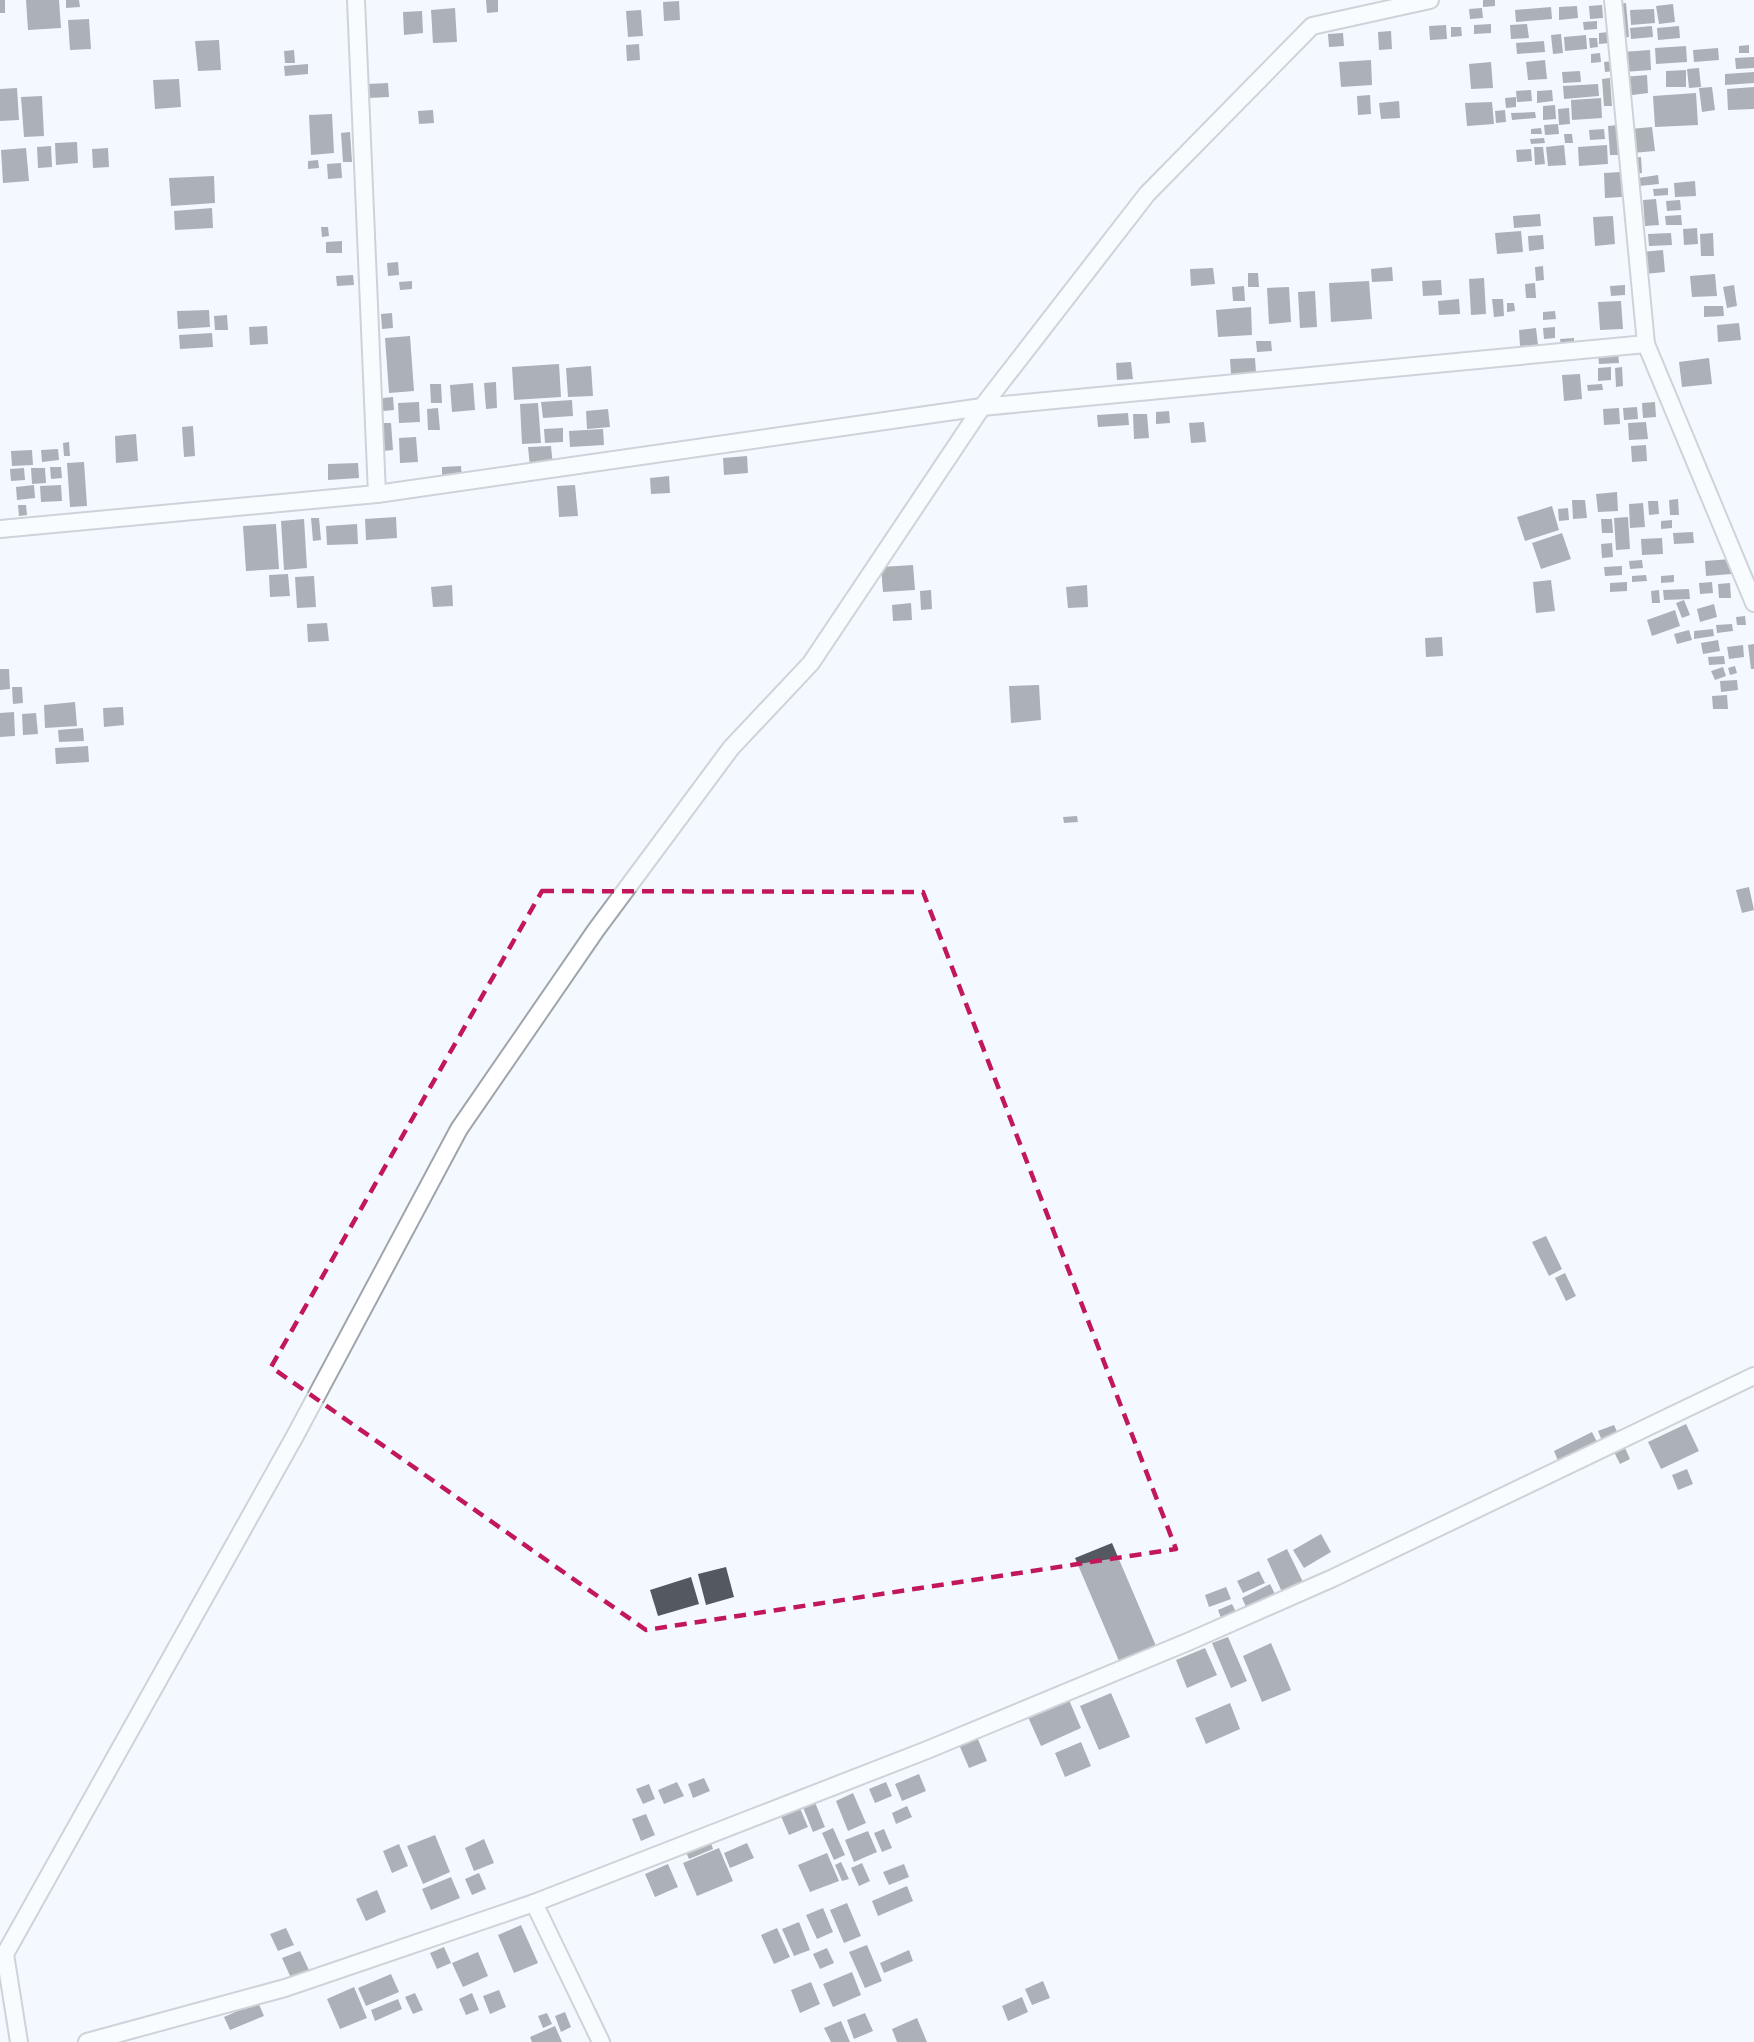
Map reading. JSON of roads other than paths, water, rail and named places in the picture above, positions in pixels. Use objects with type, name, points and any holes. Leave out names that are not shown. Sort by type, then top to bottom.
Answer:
[{"type":"street","points":[[356,0],[377,494]]},
{"type":"street","points":[[19,2042],[5,1954],[295,1436],[459,1129],[596,930],[730,748],[811,663],[982,407],[1146,194],[1312,26],[1430,0]]},
{"type":"street","points":[[1613,0],[1646,344],[1754,603]]},
{"type":"street","points":[[0,529],[377,494],[982,407],[1646,344]]},
{"type":"street","points":[[87,2042],[285,1988],[534,1903],[927,1750],[1190,1641],[1333,1578],[1754,1376]]},
{"type":"street","points":[[534,1903],[601,2042]]}]
